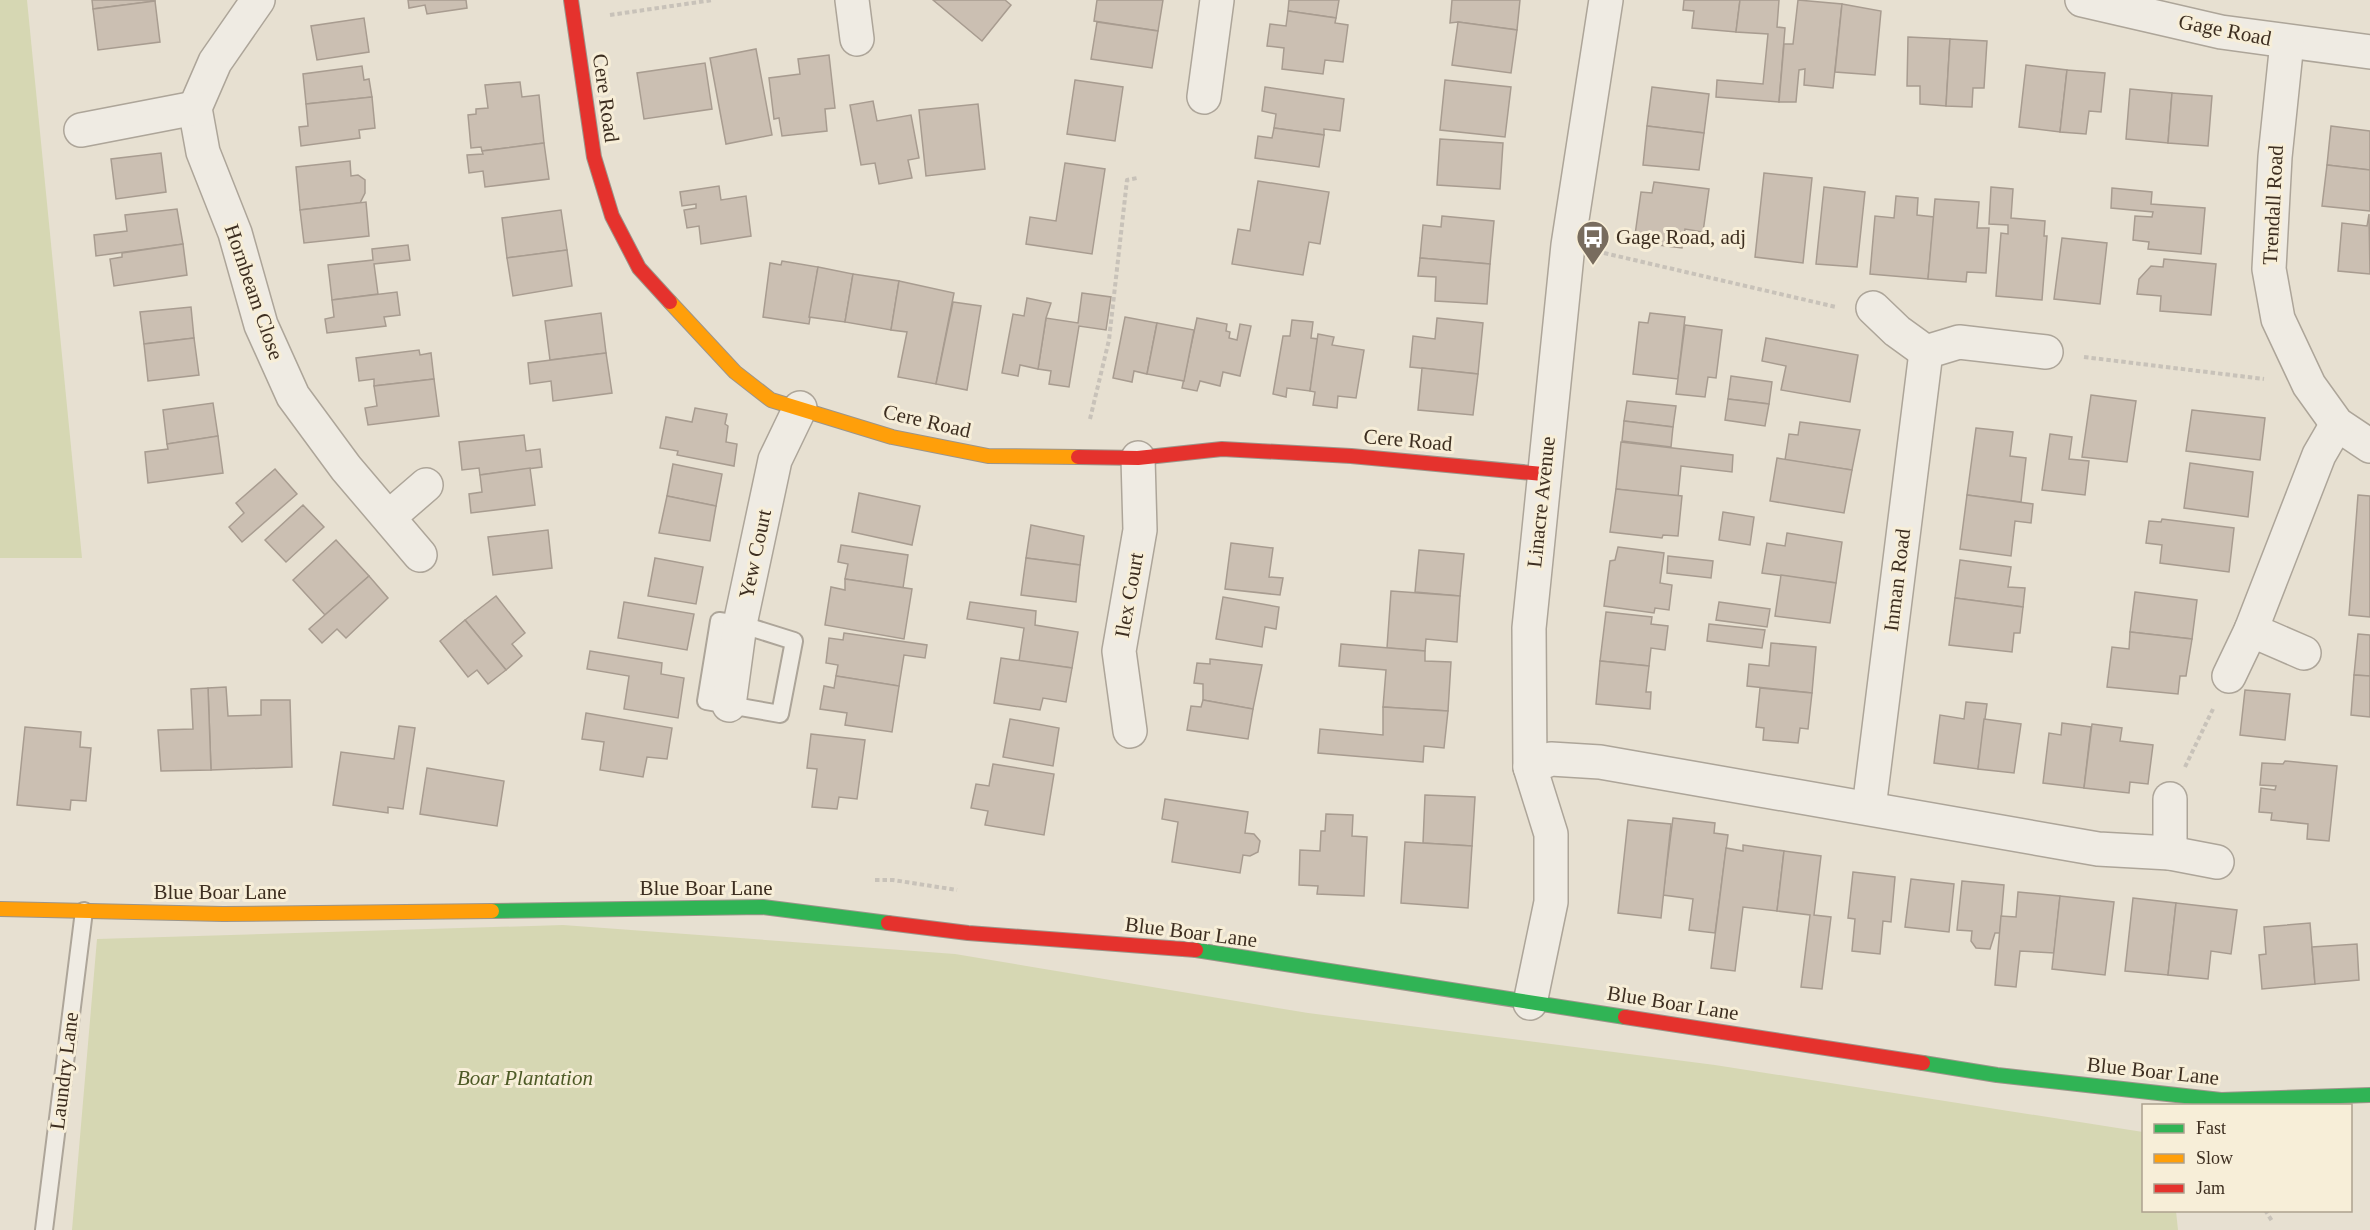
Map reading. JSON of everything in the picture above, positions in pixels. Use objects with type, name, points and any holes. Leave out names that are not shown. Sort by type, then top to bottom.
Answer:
[{"type":"street","points":[[81,130],[195,108],[215,62],[258,0]]},
{"type":"street","name":"Cere Road","points":[[571,0],[594,158],[612,216],[639,268],[735,372],[771,400],[892,437],[988,456],[1138,458],[1222,449],[1351,456],[1543,474]]},
{"type":"street","points":[[852,0],[857,39]]},
{"type":"street","points":[[1204,97],[1217,0]]},
{"type":"street","name":"Linacre Avenue","points":[[1530,1003],[1551,902],[1551,834],[1530,767],[1529,628],[1568,245],[1606,0]]},
{"type":"street","name":"Gage Road","points":[[2082,0],[2221,32],[2370,52]]},
{"type":"street","name":"Trendall Road","points":[[2287,42],[2275,157],[2269,269],[2278,319],[2309,385],[2337,424],[2370,446]]},
{"type":"street","name":"Hornbeam Close","points":[[195,108],[203,152],[235,233],[261,325],[293,396],[346,468],[420,555]]},
{"type":"street","points":[[1873,308],[1897,331],[1926,352],[1959,342],[2046,352]]},
{"type":"street","name":"Inman Road","points":[[1869,808],[1926,352]]},
{"type":"street","name":"Yew Court","points":[[729,705],[740,624],[775,460],[800,408]]},
{"type":"street","points":[[2229,676],[2251,630],[2319,455],[2337,424]]},
{"type":"street","name":"Ilex Court","points":[[1130,731],[1119,651],[1140,530],[1138,458]]},
{"type":"street","points":[[389,517],[426,485]]},
{"type":"street","points":[[2251,630],[2304,653]]},
{"type":"street","points":[[1530,767],[1551,759],[1600,762],[2098,849],[2170,853],[2217,862]]},
{"type":"street","points":[[2170,799],[2170,853]]},
{"type":"street","name":"Blue Boar Lane","points":[[0,909],[223,914],[763,907],[968,933],[1193,950],[1997,1075],[2221,1100],[2370,1095]]},
{"type":"lane","points":[[729,705],[780,714],[794,642],[740,624]]},
{"type":"lane","name":"Laundry Lane","points":[[44,1230],[84,911]]},
{"type":"path","points":[[574,21],[713,0]]},
{"type":"path","points":[[1081,458],[1109,340],[1127,180],[1137,178]]},
{"type":"path","points":[[1568,245],[1859,312],[1873,308]]},
{"type":"path","points":[[2046,352],[2309,385]]},
{"type":"path","points":[[2170,799],[2229,676]]},
{"type":"path","points":[[2266,1212],[2272,1221]]},
{"type":"green space","points":[[0,0],[27,0],[82,558],[0,558]]},
{"type":"green space","name":"Boar Plantation","points":[[563,925],[955,954],[1308,1013],[1715,1065],[2142,1132],[2142,1212],[2176,1212],[2178,1230],[72,1230],[97,939]]},
{"type":"building","points":[[92,0],[155,0],[155,1],[93,9]]},
{"type":"building","points":[[408,0],[466,0],[467,8],[427,14],[425,5],[409,8]]},
{"type":"building","points":[[933,0],[1005,0],[1011,5],[982,41]]},
{"type":"building","points":[[1097,0],[1163,0],[1158,31],[1094,21]]},
{"type":"building","points":[[1289,0],[1339,0],[1336,18],[1288,11]]},
{"type":"building","points":[[1452,0],[1520,0],[1517,30],[1458,22],[1450,23]]},
{"type":"building","points":[[1684,0],[1740,0],[1736,32],[1692,28],[1694,11],[1683,10]]},
{"type":"building","points":[[1740,0],[1779,0],[1777,27],[1785,28],[1779,102],[1716,97],[1717,80],[1763,84],[1768,34],[1736,32]]},
{"type":"building","points":[[1798,0],[1842,4],[1833,88],[1804,85],[1805,69],[1799,70],[1796,102],[1779,102],[1784,44],[1793,44]]},
{"type":"building","points":[[155,1],[160,42],[98,50],[93,9]]},
{"type":"building","points":[[1842,4],[1881,11],[1875,75],[1835,72]]},
{"type":"building","points":[[1288,11],[1336,18],[1335,23],[1348,25],[1343,62],[1325,60],[1323,74],[1282,69],[1284,48],[1267,46],[1270,24],[1286,26]]},
{"type":"building","points":[[364,18],[369,52],[317,60],[311,26]]},
{"type":"building","points":[[1097,22],[1158,31],[1152,68],[1091,59]]},
{"type":"building","points":[[1458,22],[1517,30],[1511,73],[1452,65]]},
{"type":"building","points":[[1908,37],[1950,39],[1946,106],[1920,104],[1920,86],[1907,86]]},
{"type":"building","points":[[1950,39],[1987,41],[1984,88],[1973,88],[1972,107],[1946,106]]},
{"type":"building","points":[[756,49],[772,135],[726,144],[710,58]]},
{"type":"building","points":[[829,55],[835,108],[825,109],[827,131],[782,136],[779,118],[774,119],[769,78],[800,74],[798,59]]},
{"type":"building","points":[[705,63],[712,109],[644,119],[637,73]]},
{"type":"building","points":[[2026,65],[2067,70],[2060,132],[2019,127]]},
{"type":"building","points":[[362,66],[364,80],[369,79],[372,97],[306,104],[303,74]]},
{"type":"building","points":[[2067,70],[2105,73],[2101,112],[2089,111],[2086,134],[2060,132]]},
{"type":"building","points":[[1075,80],[1123,87],[1115,141],[1067,134]]},
{"type":"building","points":[[1445,80],[1511,87],[1505,137],[1440,130]]},
{"type":"building","points":[[520,82],[522,97],[539,95],[544,143],[482,151],[481,147],[471,148],[468,115],[476,114],[476,109],[488,108],[485,85]]},
{"type":"building","points":[[1265,87],[1344,99],[1340,131],[1324,129],[1324,135],[1274,128],[1276,114],[1262,111]]},
{"type":"building","points":[[1652,87],[1709,94],[1704,133],[1647,126]]},
{"type":"building","points":[[2130,89],[2172,93],[2168,143],[2126,139]]},
{"type":"building","points":[[2172,93],[2212,96],[2208,146],[2168,143]]},
{"type":"building","points":[[372,97],[375,128],[359,130],[360,138],[301,146],[299,127],[308,126],[306,104]]},
{"type":"building","points":[[873,101],[877,121],[911,115],[919,158],[908,160],[912,178],[879,184],[875,163],[861,165],[850,105]]},
{"type":"building","points":[[978,104],[985,169],[926,176],[919,110]]},
{"type":"building","points":[[1647,126],[1704,133],[1699,170],[1643,165]]},
{"type":"building","points":[[2331,126],[2370,131],[2370,170],[2327,165]]},
{"type":"building","points":[[1274,128],[1324,135],[1319,167],[1255,158],[1258,136],[1272,138]]},
{"type":"building","points":[[1440,139],[1503,143],[1500,189],[1437,185]]},
{"type":"building","points":[[544,143],[549,179],[485,187],[483,171],[469,173],[467,155]]},
{"type":"building","points":[[161,153],[166,192],[116,199],[111,159]]},
{"type":"building","points":[[350,161],[351,176],[358,175],[365,180],[365,193],[360,203],[300,210],[296,167]]},
{"type":"building","points":[[1065,163],[1105,169],[1092,254],[1026,244],[1030,217],[1056,221]]},
{"type":"building","points":[[2327,165],[2370,170],[2370,211],[2322,206]]},
{"type":"building","points":[[1764,173],[1812,178],[1803,263],[1755,257]]},
{"type":"building","points":[[1258,181],[1329,192],[1320,244],[1309,242],[1303,275],[1232,264],[1238,229],[1250,231]]},
{"type":"building","points":[[1654,182],[1709,189],[1703,232],[1685,229],[1682,248],[1634,242],[1641,192],[1652,193]]},
{"type":"building","points":[[719,186],[721,200],[746,196],[751,236],[701,244],[699,226],[687,228],[684,210],[696,208],[696,204],[682,206],[680,192]]},
{"type":"building","points":[[1824,187],[1865,192],[1857,267],[1816,264]]},
{"type":"building","points":[[1991,187],[2013,189],[2011,218],[2045,221],[2044,236],[2047,236],[2042,300],[1996,296],[2001,233],[2008,234],[2008,225],[1989,224]]},
{"type":"building","points":[[2112,188],[2152,192],[2151,204],[2205,208],[2201,254],[2148,249],[2149,242],[2133,240],[2135,216],[2152,217],[2153,212],[2111,208]]},
{"type":"building","points":[[1896,196],[1918,198],[1917,215],[1934,217],[1928,279],[1870,274],[1875,216],[1894,218]]},
{"type":"building","points":[[1935,199],[1979,202],[1977,228],[1989,228],[1986,273],[1967,272],[1966,282],[1928,279]]},
{"type":"building","points":[[366,202],[369,236],[304,243],[300,210]]},
{"type":"building","points":[[177,209],[183,244],[96,256],[94,235],[127,231],[125,215]]},
{"type":"building","points":[[561,210],[567,250],[507,258],[502,218]]},
{"type":"building","points":[[2369,214],[2370,274],[2338,271],[2342,223],[2367,226]]},
{"type":"building","points":[[1442,216],[1494,221],[1490,264],[1420,258],[1423,225],[1441,227]]},
{"type":"building","points":[[2062,238],[2107,243],[2100,304],[2054,299]]},
{"type":"building","points":[[183,244],[187,275],[114,286],[110,259],[122,257],[122,253]]},
{"type":"building","points":[[408,245],[410,260],[374,264],[378,294],[332,300],[328,265],[373,260],[372,249]]},
{"type":"building","points":[[567,250],[572,286],[513,296],[507,258]]},
{"type":"building","points":[[1420,258],[1490,264],[1487,304],[1435,301],[1436,277],[1418,276]]},
{"type":"building","points":[[2164,259],[2216,264],[2211,315],[2160,311],[2161,296],[2137,294],[2139,279],[2151,266],[2163,267]]},
{"type":"building","points":[[782,261],[818,267],[809,324],[763,317],[770,263],[781,265]]},
{"type":"building","points":[[818,267],[853,274],[845,322],[809,317]]},
{"type":"building","points":[[853,274],[899,281],[891,330],[845,322]]},
{"type":"building","points":[[899,281],[954,293],[936,384],[898,377],[907,332],[891,330]]},
{"type":"building","points":[[397,292],[400,315],[384,317],[386,326],[327,333],[325,319],[334,317],[332,300]]},
{"type":"building","points":[[1082,293],[1111,297],[1106,330],[1079,326],[1069,387],[1049,384],[1051,371],[1038,369],[1046,318],[1078,323]]},
{"type":"building","points":[[1027,298],[1051,303],[1046,318],[1038,369],[1020,365],[1018,376],[1002,373],[1013,314],[1024,316]]},
{"type":"building","points":[[953,302],[981,306],[967,390],[936,384]]},
{"type":"building","points":[[191,307],[194,338],[144,344],[140,312]]},
{"type":"building","points":[[601,313],[606,353],[550,360],[545,321]]},
{"type":"building","points":[[1650,313],[1685,317],[1678,379],[1633,374],[1639,322],[1648,323]]},
{"type":"building","points":[[1125,317],[1157,323],[1147,374],[1134,371],[1132,382],[1113,378]]},
{"type":"building","points":[[1197,318],[1227,324],[1226,331],[1230,332],[1229,338],[1237,340],[1240,324],[1251,326],[1240,376],[1223,372],[1220,386],[1200,381],[1197,391],[1182,388]]},
{"type":"building","points":[[1437,318],[1483,323],[1478,374],[1410,367],[1413,336],[1435,339]]},
{"type":"building","points":[[1292,320],[1313,322],[1311,338],[1318,339],[1310,391],[1287,388],[1286,397],[1273,394],[1283,336],[1290,336]]},
{"type":"building","points":[[1157,323],[1194,330],[1184,381],[1147,374]]},
{"type":"building","points":[[1685,325],[1722,330],[1716,378],[1708,377],[1705,397],[1676,394]]},
{"type":"building","points":[[1318,334],[1334,337],[1332,345],[1364,350],[1356,398],[1338,396],[1337,408],[1313,405],[1315,392],[1310,391]]},
{"type":"building","points":[[194,338],[199,375],[148,381],[144,344]]},
{"type":"building","points":[[1766,338],[1858,355],[1850,402],[1781,390],[1786,366],[1762,361]]},
{"type":"building","points":[[419,350],[420,355],[431,353],[434,379],[374,386],[374,379],[359,381],[356,358]]},
{"type":"building","points":[[606,353],[612,393],[553,401],[551,381],[530,384],[528,363]]},
{"type":"building","points":[[1422,368],[1478,374],[1473,415],[1418,410]]},
{"type":"building","points":[[1731,376],[1772,382],[1769,404],[1728,399]]},
{"type":"building","points":[[434,379],[439,416],[368,425],[365,408],[377,406],[374,386]]},
{"type":"building","points":[[2091,395],[2136,401],[2127,462],[2082,457]]},
{"type":"building","points":[[1728,399],[1769,404],[1765,426],[1725,420]]},
{"type":"building","points":[[1627,401],[1676,406],[1673,427],[1624,421]]},
{"type":"building","points":[[213,403],[218,436],[167,444],[163,410]]},
{"type":"building","points":[[695,408],[727,414],[726,442],[737,444],[734,466],[677,455],[678,451],[660,448],[666,417],[692,422]]},
{"type":"building","points":[[2192,410],[2265,418],[2260,460],[2186,451]]},
{"type":"building","points":[[1624,421],[1673,427],[1671,447],[1622,441]]},
{"type":"building","points":[[1800,422],[1860,430],[1852,470],[1785,460],[1789,434],[1798,435]]},
{"type":"building","points":[[1976,428],[2013,432],[2010,456],[2026,458],[2021,502],[1967,495]]},
{"type":"building","points":[[2050,434],[2072,437],[2069,459],[2089,461],[2085,495],[2042,490]]},
{"type":"building","points":[[524,435],[526,451],[540,449],[542,467],[480,475],[479,468],[462,470],[459,442]]},
{"type":"building","points":[[218,436],[223,473],[148,483],[145,452],[168,449],[167,444]]},
{"type":"building","points":[[1621,442],[1733,455],[1732,472],[1681,466],[1678,497],[1616,489]]},
{"type":"building","points":[[1777,458],[1852,470],[1844,513],[1770,501]]},
{"type":"building","points":[[2190,463],[2253,472],[2248,517],[2184,508]]},
{"type":"building","points":[[673,464],[722,474],[716,506],[667,496]]},
{"type":"building","points":[[530,468],[535,505],[471,513],[469,494],[482,492],[480,475]]},
{"type":"building","points":[[275,469],[297,494],[242,542],[229,527],[244,513],[236,503]]},
{"type":"building","points":[[1616,489],[1682,496],[1678,536],[1663,535],[1662,538],[1610,532]]},
{"type":"building","points":[[859,493],[920,506],[912,545],[852,532]]},
{"type":"building","points":[[1967,495],[2033,504],[2031,523],[2015,521],[2011,556],[1960,549]]},
{"type":"building","points":[[2358,495],[2370,496],[2370,617],[2349,615]]},
{"type":"building","points":[[667,496],[716,506],[710,541],[659,533]]},
{"type":"building","points":[[303,505],[324,527],[286,562],[265,540]]},
{"type":"building","points":[[1723,512],[1754,517],[1750,545],[1719,540]]},
{"type":"building","points":[[2162,519],[2234,528],[2229,572],[2160,563],[2162,545],[2146,543],[2149,521],[2161,522]]},
{"type":"building","points":[[1031,525],[1084,536],[1080,565],[1026,558]]},
{"type":"building","points":[[548,530],[552,568],[493,575],[488,537]]},
{"type":"building","points":[[1787,533],[1842,542],[1836,583],[1762,573],[1767,543],[1785,546]]},
{"type":"building","points":[[336,540],[369,576],[325,615],[293,580]]},
{"type":"building","points":[[1231,543],[1273,548],[1269,577],[1283,578],[1280,595],[1225,589]]},
{"type":"building","points":[[841,545],[908,555],[903,588],[845,579],[848,564],[838,562]]},
{"type":"building","points":[[1618,547],[1664,553],[1660,583],[1672,585],[1669,610],[1655,608],[1654,613],[1604,606],[1610,561],[1615,560]]},
{"type":"building","points":[[1419,550],[1464,554],[1460,596],[1415,592]]},
{"type":"building","points":[[1668,556],[1713,561],[1711,578],[1667,573]]},
{"type":"building","points":[[655,558],[703,567],[696,604],[648,596]]},
{"type":"building","points":[[1026,558],[1080,565],[1076,602],[1021,595]]},
{"type":"building","points":[[1960,560],[2011,567],[2008,587],[2025,588],[2023,607],[1955,598]]},
{"type":"building","points":[[1781,575],[1836,583],[1830,623],[1775,616]]},
{"type":"building","points":[[369,576],[388,598],[346,638],[337,629],[322,643],[309,629]]},
{"type":"building","points":[[845,579],[912,589],[904,639],[825,625],[831,587],[845,590]]},
{"type":"building","points":[[1391,591],[1460,596],[1457,642],[1426,639],[1425,651],[1387,648]]},
{"type":"building","points":[[2135,592],[2197,600],[2192,639],[2130,632]]},
{"type":"building","points":[[496,596],[525,633],[512,644],[522,656],[506,670],[465,620]]},
{"type":"building","points":[[1223,597],[1279,607],[1276,629],[1265,627],[1262,647],[1216,639]]},
{"type":"building","points":[[1955,598],[2023,607],[2020,633],[2014,633],[2012,652],[1949,645]]},
{"type":"building","points":[[624,602],[694,614],[687,650],[618,638]]},
{"type":"building","points":[[970,602],[1036,611],[1035,625],[1078,632],[1072,668],[1019,661],[1024,628],[967,619]]},
{"type":"building","points":[[1719,602],[1770,609],[1767,627],[1716,620]]},
{"type":"building","points":[[1606,612],[1652,617],[1651,624],[1668,626],[1665,650],[1651,648],[1649,666],[1600,661]]},
{"type":"building","points":[[465,620],[506,670],[488,684],[477,670],[468,677],[440,641]]},
{"type":"building","points":[[1709,624],[1765,630],[1762,648],[1707,641]]},
{"type":"building","points":[[2130,632],[2192,639],[2186,676],[2180,676],[2178,694],[2107,687],[2112,647],[2129,649]]},
{"type":"building","points":[[844,633],[927,645],[925,658],[904,655],[899,686],[836,676],[838,665],[826,663],[829,638],[843,640]]},
{"type":"building","points":[[2358,634],[2370,635],[2370,676],[2354,675]]},
{"type":"building","points":[[1771,643],[1816,647],[1812,693],[1747,686],[1749,664],[1769,666]]},
{"type":"building","points":[[1341,644],[1425,651],[1425,661],[1451,662],[1448,711],[1383,707],[1386,670],[1339,666]]},
{"type":"building","points":[[590,651],[662,663],[661,674],[684,678],[678,718],[624,709],[629,676],[587,669]]},
{"type":"building","points":[[1001,658],[1072,668],[1066,702],[1043,698],[1040,710],[994,703]]},
{"type":"building","points":[[1210,659],[1262,665],[1253,709],[1203,700],[1203,684],[1194,683],[1197,663],[1210,664]]},
{"type":"building","points":[[1600,661],[1649,666],[1646,692],[1651,692],[1650,709],[1596,704]]},
{"type":"building","points":[[2354,675],[2370,676],[2370,717],[2351,715]]},
{"type":"building","points":[[836,676],[899,686],[892,732],[845,725],[847,713],[820,709],[824,686],[834,688]]},
{"type":"building","points":[[226,687],[228,716],[261,715],[261,700],[290,700],[292,767],[211,770],[208,688]]},
{"type":"building","points":[[208,688],[211,770],[161,771],[158,730],[193,729],[191,689]]},
{"type":"building","points":[[1760,688],[1812,693],[1808,729],[1800,728],[1798,743],[1763,740],[1764,728],[1756,727]]},
{"type":"building","points":[[2245,690],[2290,694],[2285,740],[2240,735]]},
{"type":"building","points":[[1203,700],[1253,709],[1248,739],[1187,730],[1191,706],[1201,707]]},
{"type":"building","points":[[1966,702],[1987,704],[1978,769],[1934,763],[1940,715],[1964,719]]},
{"type":"building","points":[[1383,707],[1448,711],[1444,748],[1424,746],[1423,762],[1318,753],[1320,729],[1383,735]]},
{"type":"building","points":[[586,713],[672,728],[667,759],[647,757],[643,777],[600,770],[604,742],[582,739]]},
{"type":"building","points":[[1010,719],[1059,728],[1053,766],[1003,757]]},
{"type":"building","points":[[1984,719],[2021,724],[2014,773],[1978,769]]},
{"type":"building","points":[[2062,723],[2091,727],[2084,788],[2043,783],[2049,733],[2061,735]]},
{"type":"building","points":[[2092,724],[2122,728],[2120,741],[2153,745],[2148,784],[2130,782],[2129,793],[2084,788]]},
{"type":"building","points":[[399,726],[415,728],[403,809],[388,807],[388,813],[333,805],[341,752],[394,759]]},
{"type":"building","points":[[25,727],[81,732],[80,747],[91,748],[86,801],[71,800],[70,810],[17,805]]},
{"type":"building","points":[[811,734],[865,740],[857,799],[839,797],[837,809],[812,807],[817,769],[807,768]]},
{"type":"building","points":[[2285,761],[2337,766],[2329,841],[2307,839],[2308,824],[2271,820],[2272,813],[2259,812],[2261,788],[2275,790],[2276,786],[2260,785],[2262,763],[2283,764]]},
{"type":"building","points":[[993,764],[1054,774],[1044,835],[985,825],[988,811],[971,808],[976,784],[989,786]]},
{"type":"building","points":[[427,768],[504,781],[497,826],[420,814]]},
{"type":"building","points":[[1425,795],[1475,797],[1472,846],[1423,843]]},
{"type":"building","points":[[1165,799],[1248,812],[1245,833],[1254,834],[1260,841],[1258,852],[1250,856],[1243,855],[1240,873],[1172,862],[1178,822],[1162,819]]},
{"type":"building","points":[[1326,814],[1353,815],[1352,836],[1367,837],[1364,896],[1317,894],[1318,886],[1299,885],[1300,850],[1320,851],[1321,831],[1325,831]]},
{"type":"building","points":[[1673,818],[1715,823],[1714,833],[1728,835],[1715,933],[1689,930],[1693,899],[1663,895]]},
{"type":"building","points":[[1628,820],[1671,824],[1661,918],[1618,913]]},
{"type":"building","points":[[1405,842],[1472,846],[1468,908],[1401,903]]},
{"type":"building","points":[[1743,845],[1784,851],[1777,911],[1743,907],[1735,971],[1711,968],[1726,848],[1743,851]]},
{"type":"building","points":[[1784,851],[1821,856],[1814,915],[1831,917],[1822,989],[1801,987],[1810,915],[1777,911]]},
{"type":"building","points":[[1853,872],[1895,877],[1891,922],[1883,921],[1880,954],[1852,951],[1855,919],[1848,918]]},
{"type":"building","points":[[1911,879],[1954,884],[1949,932],[1905,927]]},
{"type":"building","points":[[1962,881],[2004,885],[2000,933],[1995,933],[1990,949],[1976,948],[1971,941],[1972,931],[1957,930]]},
{"type":"building","points":[[2018,892],[2060,896],[2054,953],[2020,951],[2016,987],[1995,985],[2001,916],[2016,917]]},
{"type":"building","points":[[2060,896],[2114,902],[2105,975],[2052,969]]},
{"type":"building","points":[[2133,898],[2176,903],[2168,975],[2125,971]]},
{"type":"building","points":[[2176,903],[2237,910],[2231,954],[2211,951],[2208,979],[2168,975]]},
{"type":"building","points":[[2310,923],[2315,984],[2262,989],[2259,955],[2266,954],[2264,927]]},
{"type":"building","points":[[2357,944],[2359,980],[2315,984],[2312,947]]},
{"type":"traffic: fast","points":[[492,911],[763,907],[888,923]]},
{"type":"traffic: fast","points":[[1196,950],[1625,1017]]},
{"type":"traffic: fast","points":[[1923,1063],[1997,1075],[2221,1100],[2370,1095]]},
{"type":"traffic: slow","points":[[670,302],[735,372],[771,400],[892,437],[988,456],[1078,457]]},
{"type":"traffic: slow","points":[[0,909],[223,914],[492,911]]},
{"type":"traffic: jam","points":[[571,0],[594,157],[612,216],[639,268],[670,302]]},
{"type":"traffic: jam","points":[[1078,457],[1138,458],[1222,449],[1351,456],[1543,474]]},
{"type":"traffic: jam","points":[[888,923],[968,933],[1196,950]]},
{"type":"traffic: jam","points":[[1625,1017],[1923,1063]]},
{"type":"place","name":"Gage Road, adj","points":[[1593,266]]}]
